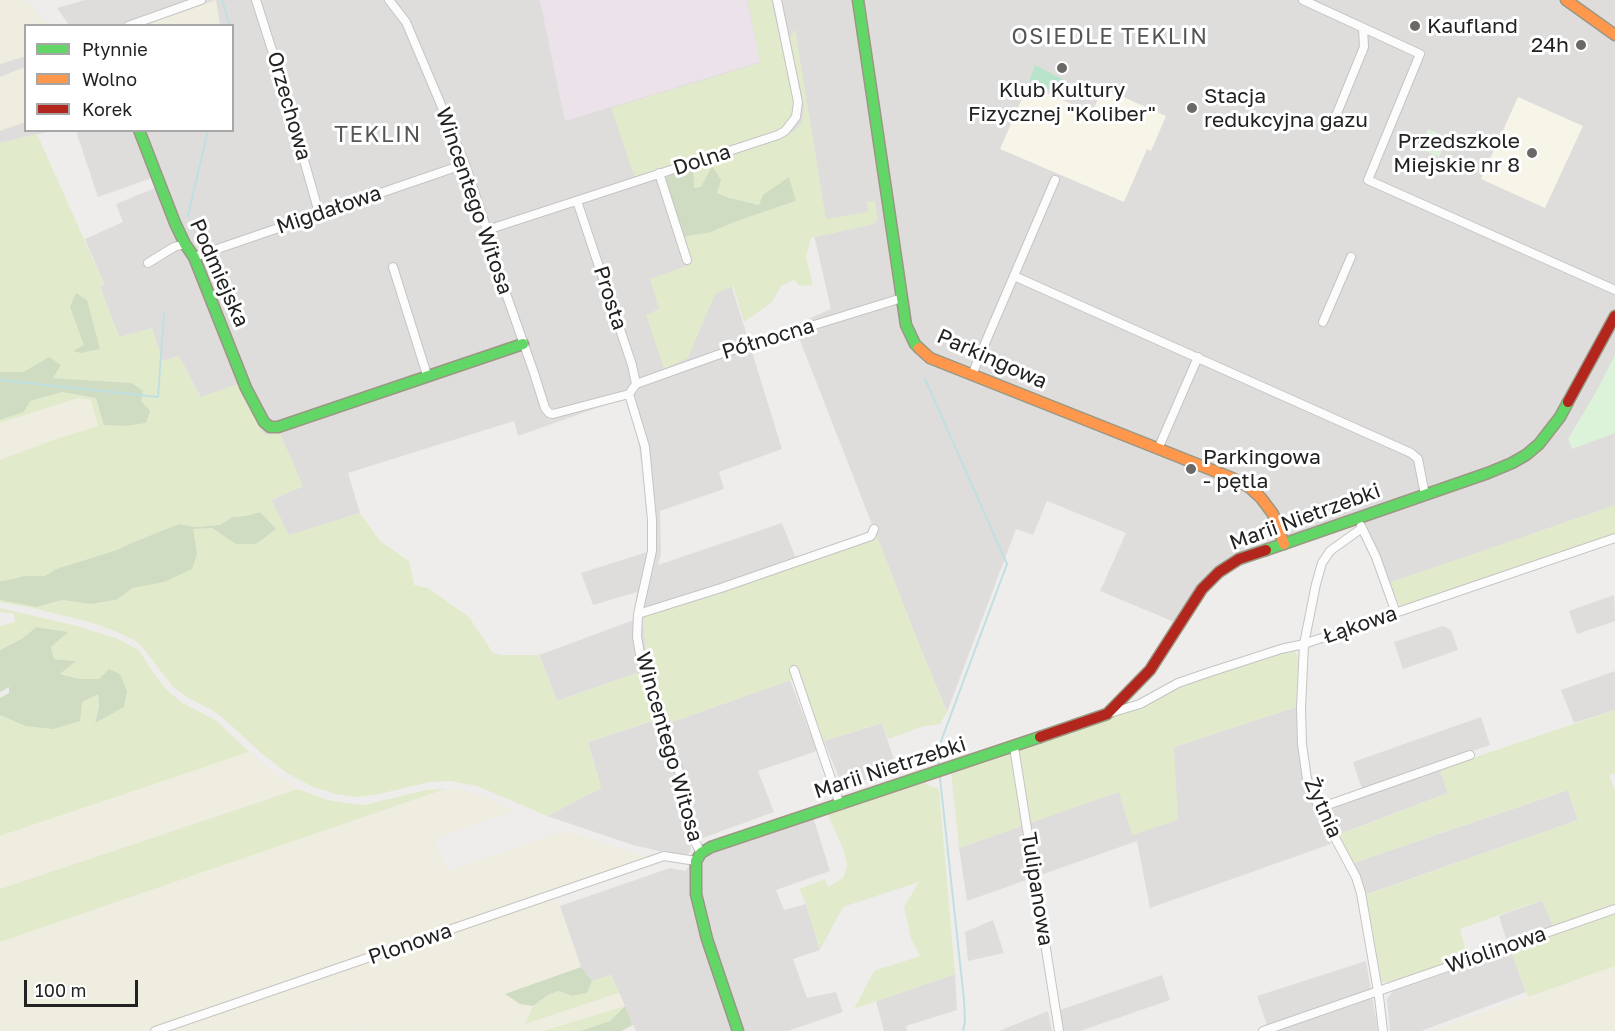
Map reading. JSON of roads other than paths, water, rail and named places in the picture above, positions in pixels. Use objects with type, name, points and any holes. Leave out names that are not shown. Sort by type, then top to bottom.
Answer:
[{"type":"street","points":[[134,24],[201,0]]},
{"type":"street","name":"Orzechowa","points":[[256,0],[319,213]]},
{"type":"street","name":"Wincentego Witosa","points":[[389,0],[406,22],[465,164],[487,230],[490,248],[547,411],[553,414],[569,411],[629,394],[645,447],[652,520],[652,551],[638,614],[637,637],[643,671],[680,774],[698,857]]},
{"type":"street","name":"Dolna","points":[[487,230],[778,135],[785,130],[796,117],[798,102],[777,0]]},
{"type":"street","name":"Parkingowa","points":[[858,0],[906,325],[915,344],[930,358],[1232,478],[1249,487],[1273,514],[1284,544]]},
{"type":"street","points":[[1303,0],[1420,54],[1368,180],[1615,290]]},
{"type":"street","points":[[1566,0],[1615,35]]},
{"type":"street","points":[[1331,128],[1364,47],[1363,28]]},
{"type":"street","name":"Podmiejska","points":[[140,132],[185,243],[194,257],[246,388],[264,422],[270,427],[278,427],[427,375]]},
{"type":"street","name":"Migdałowa","points":[[194,257],[465,164]]},
{"type":"street","points":[[659,173],[687,260]]},
{"type":"street","points":[[972,375],[1055,180]]},
{"type":"street","name":"Prosta","points":[[577,201],[632,365],[636,384]]},
{"type":"street","points":[[148,263],[185,243]]},
{"type":"street","points":[[1323,321],[1351,257]]},
{"type":"street","points":[[393,267],[427,375],[523,344]]},
{"type":"street","points":[[1014,276],[1412,453],[1418,459],[1425,495]]},
{"type":"street","name":"Północna","points":[[636,384],[720,354],[902,298]]},
{"type":"street","name":"Marii Nietrzebki","points":[[698,857],[711,847],[1107,714],[1150,670],[1202,589],[1220,572],[1239,559],[1360,523],[1425,495],[1512,464],[1539,444],[1560,417],[1615,316]]},
{"type":"street","points":[[1158,449],[1198,357]]},
{"type":"street","points":[[629,394],[636,384]]},
{"type":"street","points":[[1360,523],[1376,557],[1396,614]]},
{"type":"street","name":"Żytnia","points":[[1360,523],[1330,551],[1322,563],[1316,584],[1304,644],[1302,744],[1307,779],[1319,808],[1356,877],[1361,893],[1383,1031]]},
{"type":"street","points":[[638,614],[871,536],[873,529]]},
{"type":"street","name":"Łąkowa","points":[[1107,714],[1140,704],[1178,683],[1396,614],[1615,538]]},
{"type":"street","points":[[794,670],[840,805]]},
{"type":"street","name":"Tulipanowa","points":[[1014,747],[1059,1031]]},
{"type":"street","points":[[1319,808],[1470,755]]},
{"type":"street","name":"Plonowa","points":[[155,1031],[664,856],[698,857]]},
{"type":"street","points":[[698,857],[696,894],[707,939],[738,1031]]},
{"type":"street","name":"Wiolinowa","points":[[1263,1031],[1615,909]]},
{"type":"waterway","points":[[222,0],[229,24]]},
{"type":"waterway","points":[[188,216],[208,132]]},
{"type":"waterway","points":[[0,380],[158,397],[164,314]]},
{"type":"waterway","points":[[925,379],[1007,564],[937,752],[939,767]]},
{"type":"waterway","points":[[940,778],[964,1000],[963,1031]]},
{"type":"place","name":"Kaufland","points":[[1415,26]]},
{"type":"place","name":"24h","points":[[1581,45]]},
{"type":"place","name":"Klub Kultury Fizycznej \"Koliber\"","points":[[1062,68]]},
{"type":"place","name":"Stacja redukcyjna gazu","points":[[1192,108]]},
{"type":"place","name":"Przedszkole Miejskie nr 8","points":[[1532,153]]},
{"type":"place","name":"Parkingowa - pętla","points":[[1191,469]]},
{"type":"district","name":"OSIEDLE TEKLIN","points":[[1110,37]]},
{"type":"district","name":"TEKLIN","points":[[378,135]]}]
